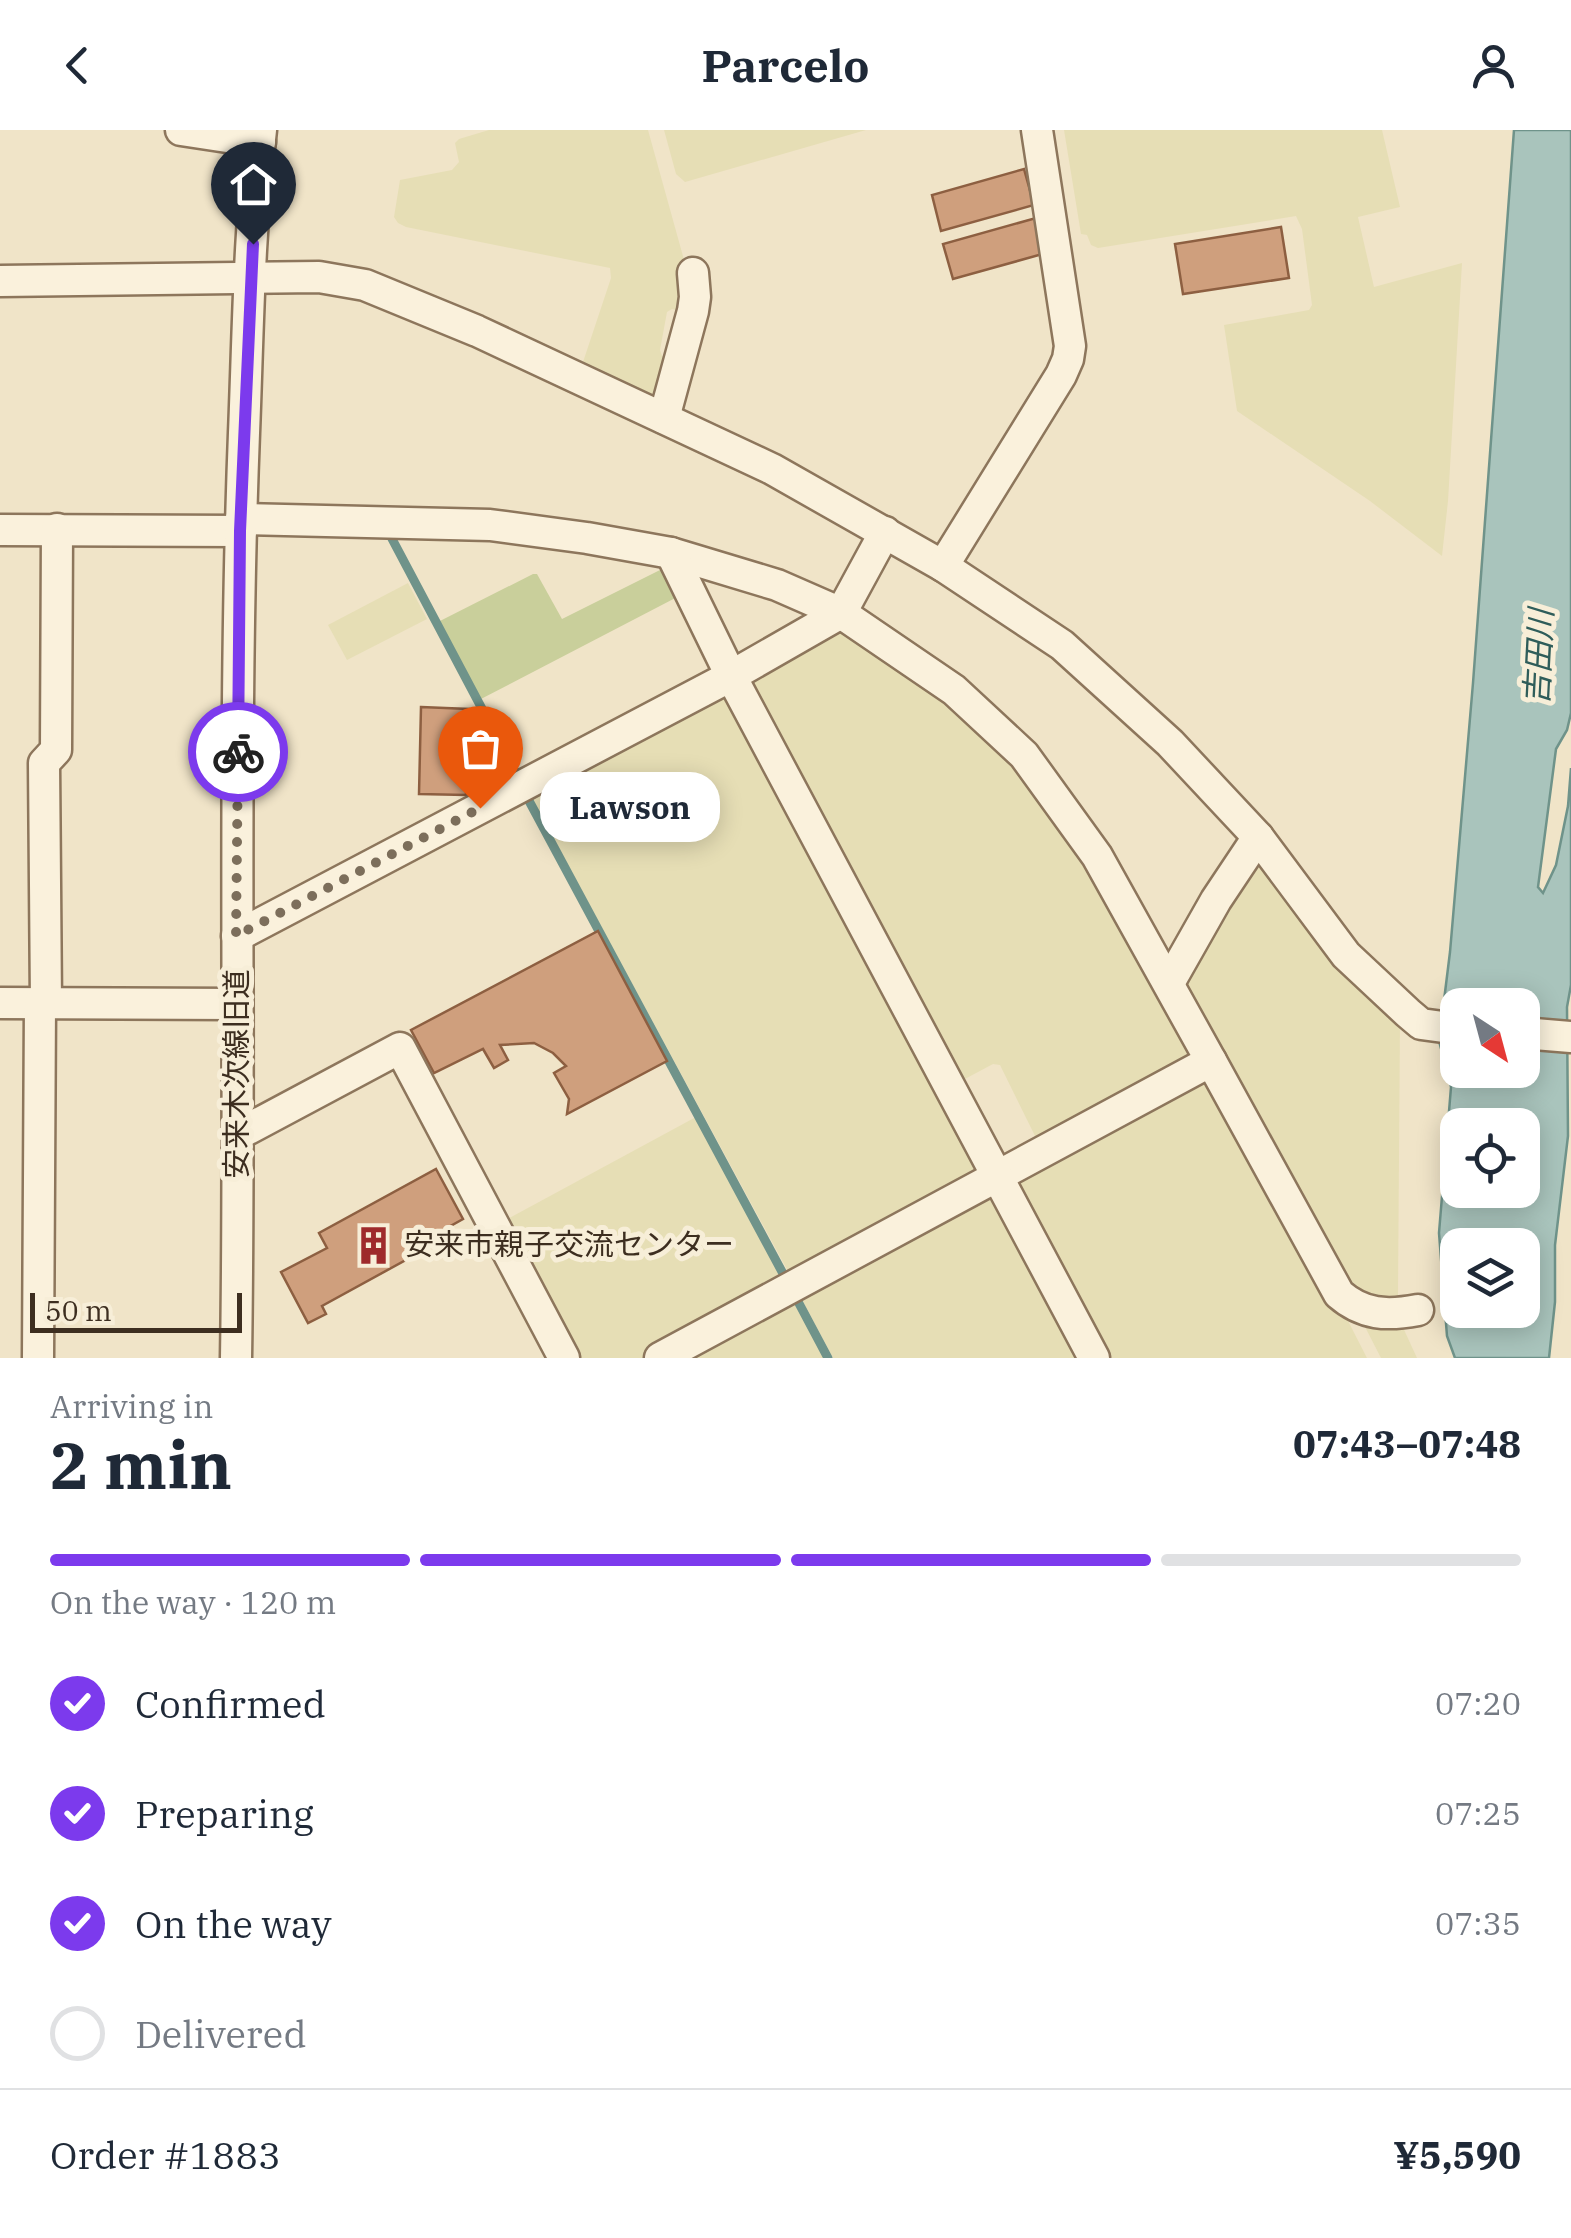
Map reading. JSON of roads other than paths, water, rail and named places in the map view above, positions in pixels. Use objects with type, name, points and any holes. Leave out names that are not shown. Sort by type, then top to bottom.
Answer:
[{"type":"street","points":[[181,130],[260,136]]},
{"type":"street","points":[[942,566],[1068,359],[1070,346],[1037,130]]},
{"type":"street","name":"安来木次線旧道","points":[[236,1358],[241,525],[260,136]]},
{"type":"street","points":[[664,418],[693,311],[693,273]]},
{"type":"street","points":[[0,281],[319,277],[364,285],[460,323],[772,469],[942,566],[1062,645],[1170,743],[1258,838],[1346,954],[1421,1024],[1440,1027]]},
{"type":"street","points":[[0,530],[490,524],[671,552],[777,585],[841,613],[954,690],[1024,755],[1097,856],[1339,1294],[1371,1312],[1397,1314],[1418,1310]]},
{"type":"street","points":[[38,1358],[44,763],[56,750],[57,529]]},
{"type":"street","points":[[236,936],[731,676],[841,613],[885,532]]},
{"type":"street","points":[[671,552],[731,676],[1094,1358]]},
{"type":"street","points":[[1170,984],[1216,900],[1258,838]]},
{"type":"street","points":[[0,1004],[236,1004]]},
{"type":"street","points":[[1540,1035],[1571,1037]]},
{"type":"street","points":[[237,1135],[400,1048],[564,1358]]},
{"type":"street","points":[[660,1358],[1211,1061]]},
{"type":"water","name":"吉田川","points":[[1514,130],[1571,130],[1571,713],[1556,749],[1538,887],[1543,893],[1556,865],[1571,768],[1568,1136],[1555,1245],[1555,1302],[1549,1358],[1455,1358],[1447,1336],[1446,1328],[1540,1328],[1540,1228],[1440,1228],[1440,1246],[1439,1233],[1441,1208],[1540,1208],[1540,1108],[1449,1108],[1451,1088],[1540,1088],[1540,988],[1446,988]]},
{"type":"waterway","points":[[390,535],[516,773]]},
{"type":"waterway","points":[[528,799],[787,1281]]},
{"type":"waterway","points":[[794,1294],[828,1358]]},
{"type":"place","name":"Lawson","points":[[480,808]]},
{"type":"place","name":"安来市親子交流センター","points":[[374,1245]]}]
